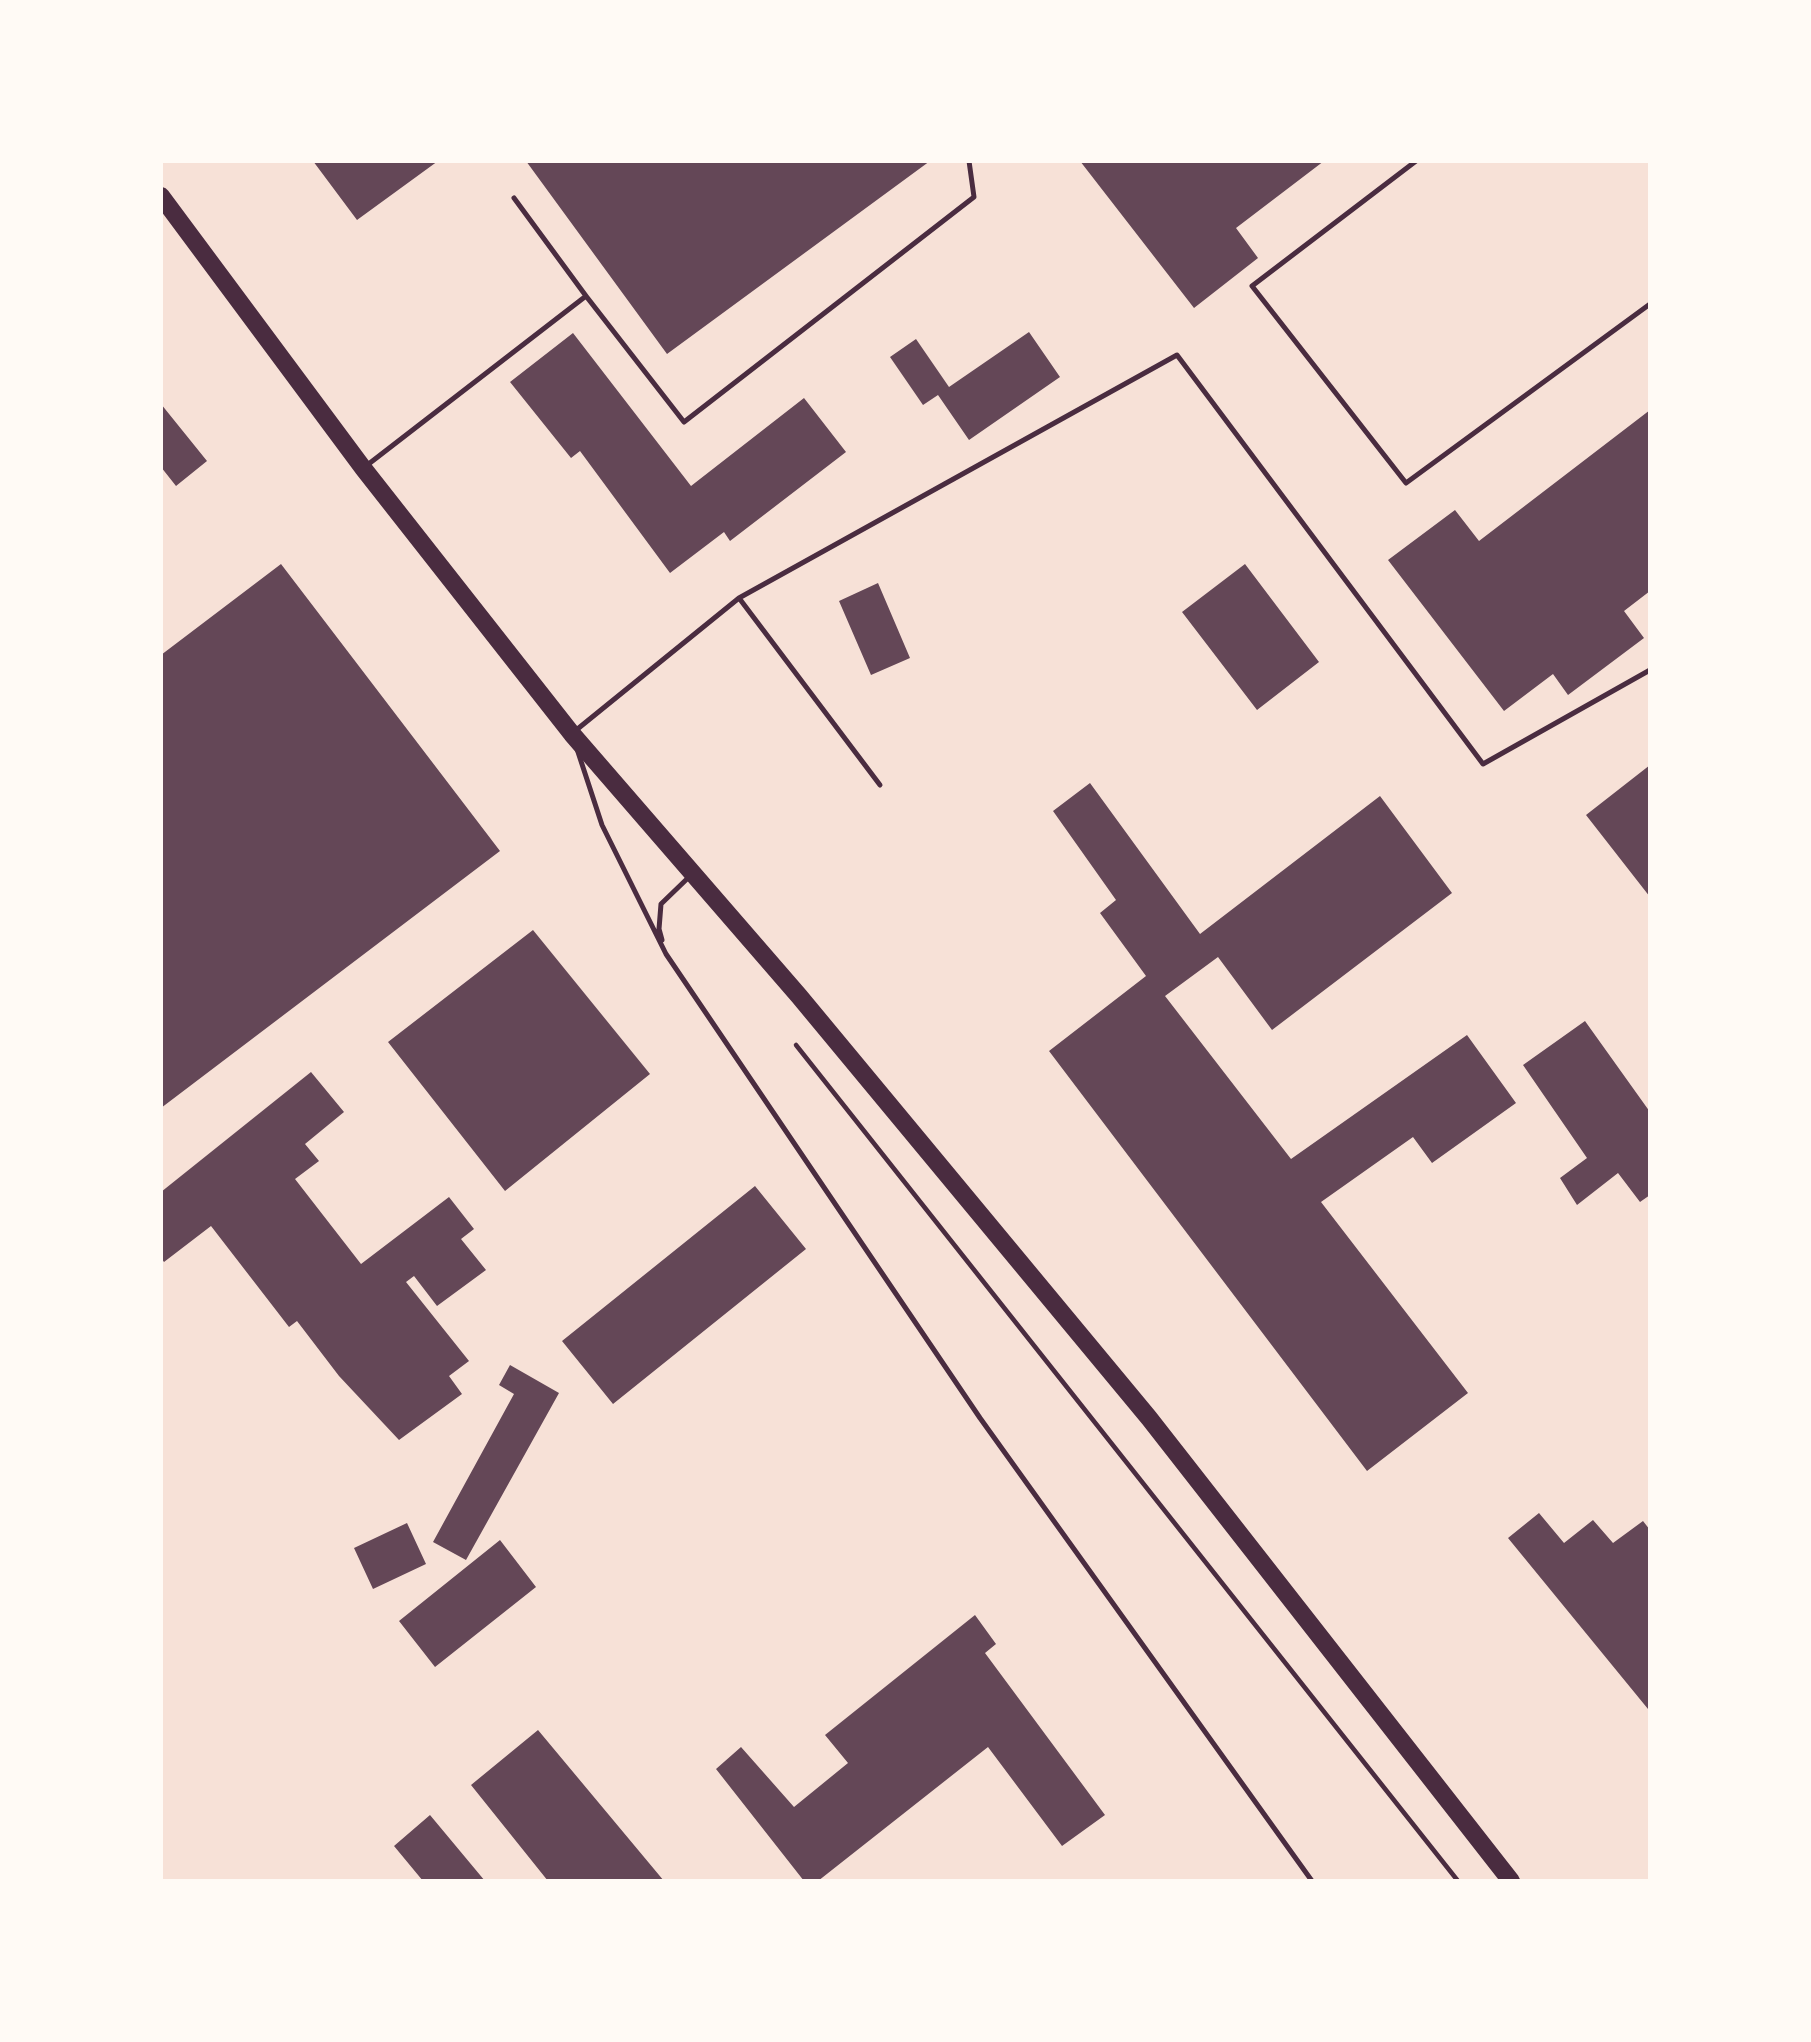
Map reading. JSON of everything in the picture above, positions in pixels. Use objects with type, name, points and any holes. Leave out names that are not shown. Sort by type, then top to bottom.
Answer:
[{"type":"main road","points":[[161,196],[363,468],[572,734],[799,996],[1149,1418],[1511,1881]]},
{"type":"lane","points":[[514,198],[684,422],[974,197],[969,161]]},
{"type":"lane","points":[[1416,161],[1252,286],[1406,483],[1650,303]]},
{"type":"lane","points":[[363,468],[586,296]]},
{"type":"lane","points":[[1312,1881],[980,1418],[666,954],[602,825],[572,734],[739,598],[1177,355],[1483,764],[1650,670]]},
{"type":"lane","points":[[739,598],[880,785]]},
{"type":"lane","points":[[666,954],[659,929],[661,904],[693,873]]},
{"type":"path","points":[[794,1043],[1458,1881]]},
{"type":"building","points":[[313,161],[438,161],[357,220]]},
{"type":"building","points":[[526,161],[930,161],[667,354]]},
{"type":"building","points":[[1080,161],[1324,161],[1236,228],[1258,258],[1194,308]]},
{"type":"building","points":[[1029,332],[1060,377],[969,440],[938,395],[923,405],[890,357],[916,339],[949,387]]},
{"type":"building","points":[[573,333],[691,486],[804,398],[846,452],[730,541],[724,532],[670,573],[580,451],[571,458],[510,382]]},
{"type":"building","points":[[161,404],[207,461],[176,486],[161,467]]},
{"type":"building","points":[[1650,410],[1650,591],[1624,611],[1644,638],[1568,695],[1553,674],[1504,711],[1388,560],[1455,510],[1479,541]]},
{"type":"building","points":[[281,564],[500,851],[161,1108],[161,655]]},
{"type":"building","points":[[1245,564],[1319,662],[1257,710],[1182,612]]},
{"type":"building","points":[[878,583],[910,658],[871,675],[839,601]]},
{"type":"building","points":[[1650,765],[1650,897],[1586,815]]},
{"type":"building","points":[[1090,783],[1200,934],[1380,796],[1452,893],[1272,1030],[1218,957],[1165,996],[1291,1159],[1467,1035],[1516,1103],[1432,1163],[1413,1137],[1321,1202],[1468,1393],[1367,1471],[1049,1051],[1146,976],[1100,913],[1116,900],[1053,811]]},
{"type":"building","points":[[533,930],[650,1074],[505,1191],[388,1042]]},
{"type":"building","points":[[1585,1021],[1650,1112],[1650,1195],[1640,1202],[1618,1173],[1577,1205],[1560,1178],[1587,1158],[1523,1065]]},
{"type":"building","points":[[311,1072],[344,1112],[305,1144],[319,1161],[295,1179],[361,1264],[449,1197],[474,1229],[461,1239],[486,1270],[437,1306],[414,1276],[406,1282],[469,1361],[449,1376],[462,1394],[399,1440],[339,1376],[297,1321],[289,1327],[211,1226],[164,1262],[161,1258],[161,1192]]},
{"type":"building","points":[[755,1186],[806,1249],[613,1404],[562,1341]]},
{"type":"building","points":[[510,1365],[559,1393],[466,1560],[433,1542],[514,1394],[499,1385]]},
{"type":"building","points":[[1539,1513],[1564,1543],[1593,1520],[1613,1543],[1643,1521],[1650,1530],[1648,1709],[1508,1538]]},
{"type":"building","points":[[407,1523],[426,1564],[373,1589],[354,1548]]},
{"type":"building","points":[[500,1540],[536,1587],[435,1667],[399,1621]]},
{"type":"building","points":[[975,1615],[996,1644],[985,1653],[1105,1815],[1062,1846],[988,1747],[818,1881],[804,1881],[716,1769],[741,1747],[794,1807],[848,1763],[825,1735]]},
{"type":"building","points":[[538,1730],[664,1881],[548,1881],[471,1785]]},
{"type":"building","points":[[430,1815],[485,1881],[423,1881],[394,1846]]}]
